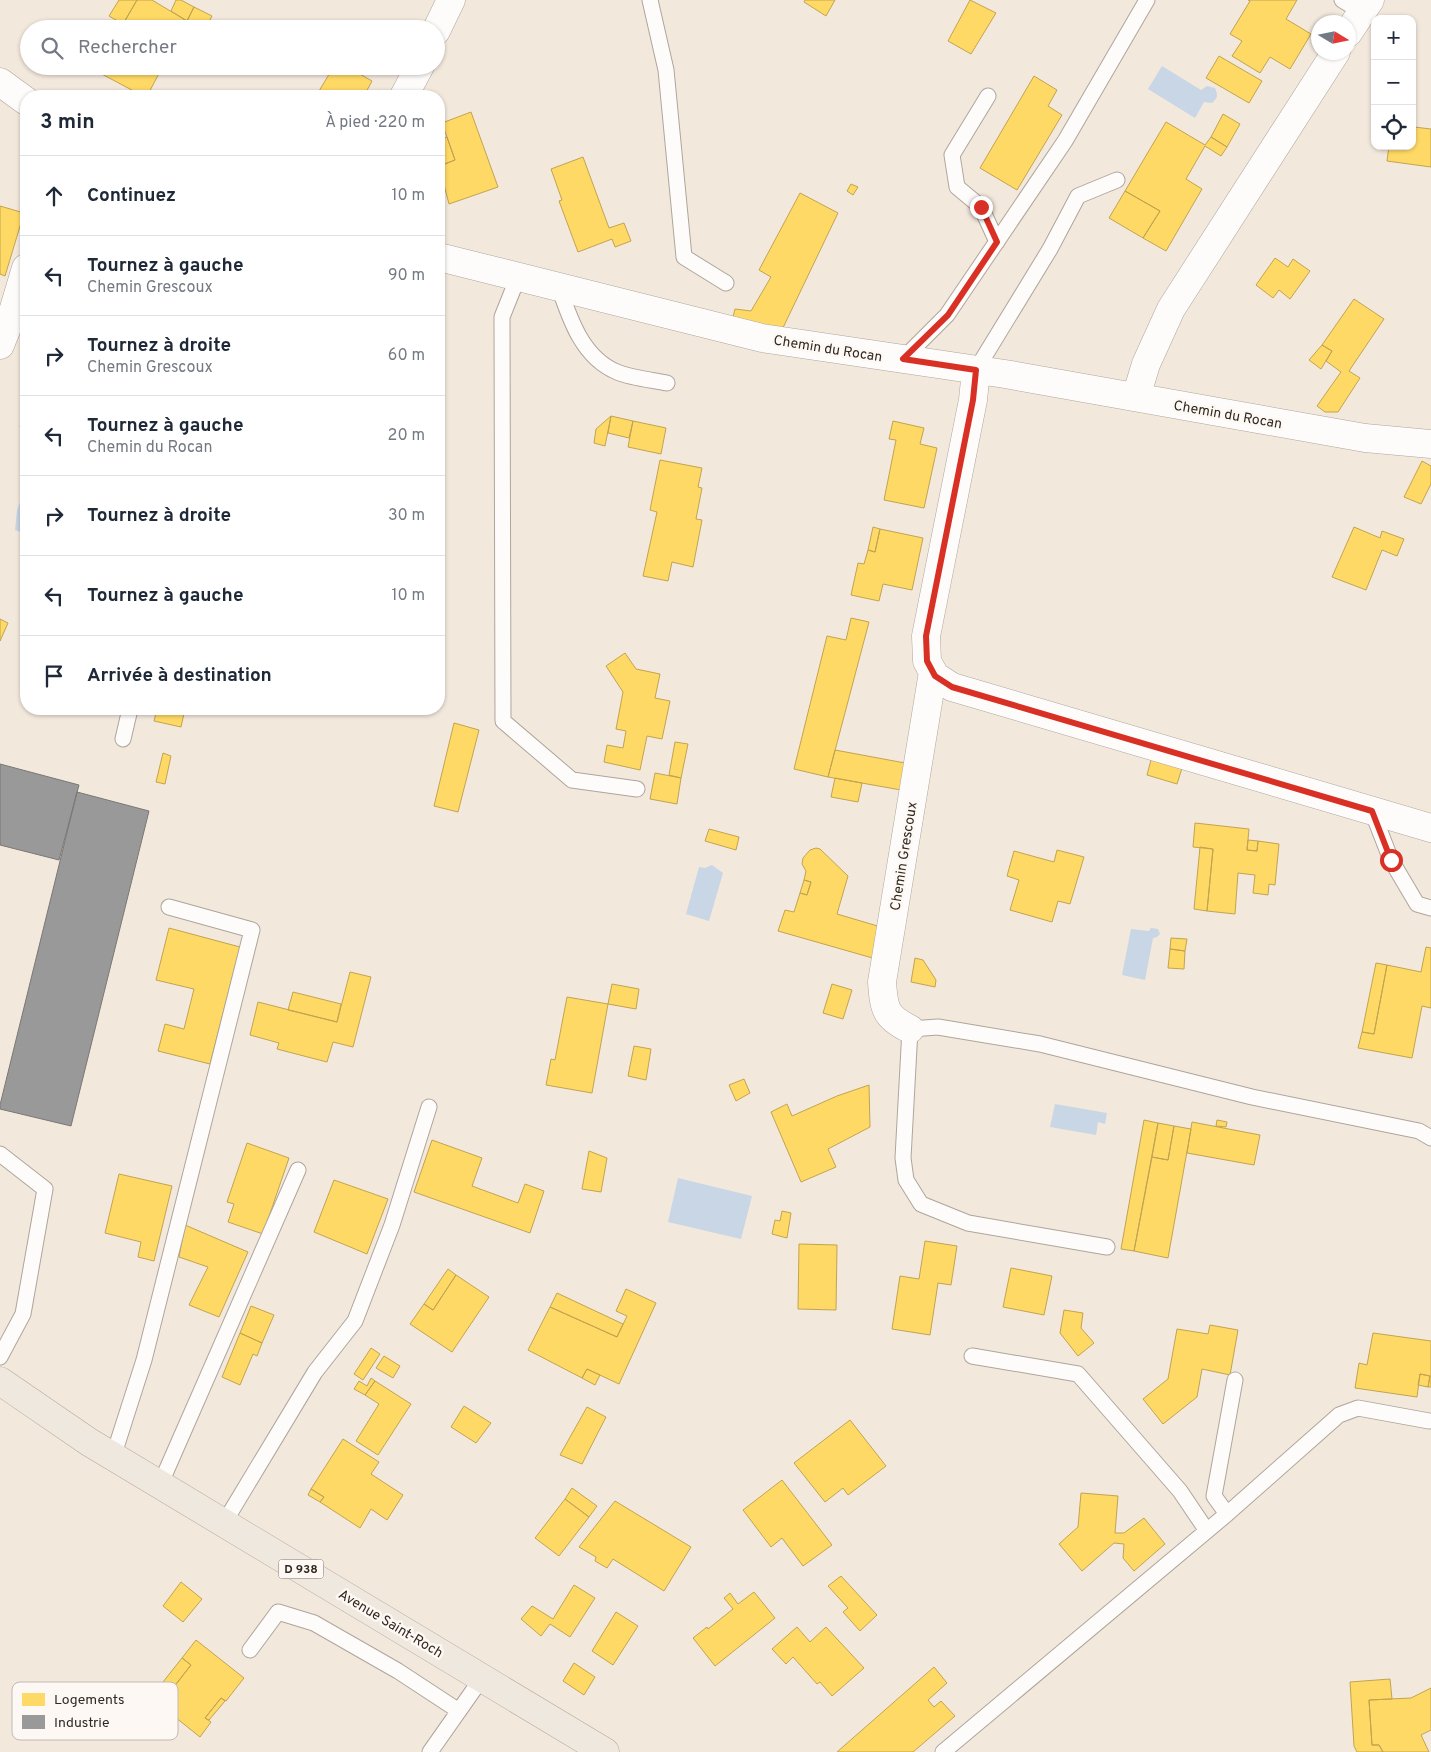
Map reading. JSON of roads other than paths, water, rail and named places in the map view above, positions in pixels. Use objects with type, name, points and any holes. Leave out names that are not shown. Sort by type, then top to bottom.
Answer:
[{"type":"main road","name":"Avenue Saint-Roch","points":[[0,1381],[113,1457],[605,1752]]},
{"type":"street","points":[[442,20],[451,0]]},
{"type":"street","points":[[1136,397],[1146,364],[1171,309],[1331,60]]},
{"type":"street","points":[[407,90],[415,75]]},
{"type":"street","points":[[0,82],[20,97]]},
{"type":"street","name":"Chemin du Rocan","points":[[445,259],[762,338],[976,370],[1365,438],[1431,444]]},
{"type":"street","points":[[0,345],[20,288]]},
{"type":"street","name":"Chemin Grescoux","points":[[910,1029],[894,1021],[884,1004],[882,982],[933,672],[927,661],[926,636],[973,400],[976,370]]},
{"type":"street","points":[[933,672],[935,676],[952,687],[1431,828]]},
{"type":"lane","points":[[650,0],[666,70],[684,257],[726,283]]},
{"type":"lane","points":[[903,359],[948,315],[1065,141],[1147,0]]},
{"type":"lane","points":[[988,96],[952,155],[957,187],[981,207],[997,242]]},
{"type":"lane","points":[[976,370],[1050,249],[1078,196],[1116,180]]},
{"type":"lane","points":[[518,277],[502,317],[503,721],[572,780],[637,789]]},
{"type":"lane","points":[[559,287],[570,318],[592,356],[617,372],[667,383]]},
{"type":"lane","points":[[122,739],[128,715]]},
{"type":"lane","points":[[1372,811],[1391,860],[1417,904],[1431,908]]},
{"type":"lane","points":[[113,1457],[144,1360],[252,930],[169,906]]},
{"type":"lane","points":[[1107,1247],[968,1223],[921,1204],[906,1180],[903,1158],[910,1029],[938,1028],[1040,1044],[1252,1097],[1419,1131],[1431,1138]]},
{"type":"lane","points":[[224,1523],[315,1372],[355,1321],[392,1226],[429,1107]]},
{"type":"lane","points":[[0,1154],[45,1189],[23,1314],[0,1357]]},
{"type":"lane","points":[[160,1485],[298,1170]]},
{"type":"lane","points":[[972,1356],[1078,1374],[1180,1491],[1207,1531]]},
{"type":"lane","points":[[1227,1514],[1214,1496],[1235,1380]]},
{"type":"lane","points":[[943,1752],[1227,1514],[1339,1415],[1358,1408],[1428,1421]]},
{"type":"lane","points":[[250,1650],[278,1612],[314,1623],[398,1671],[459,1711]]},
{"type":"lane","points":[[430,1752],[482,1678]]},
{"type":"water","points":[[1162,66],[1201,90],[1207,86],[1215,88],[1217,95],[1215,100],[1212,103],[1204,102],[1195,118],[1148,89]]},
{"type":"water","points":[[20,503],[20,532],[15,530],[17,510]]},
{"type":"water","points":[[712,865],[723,873],[709,921],[686,914],[699,867],[705,868]]},
{"type":"water","points":[[1151,928],[1158,929],[1160,934],[1153,938],[1145,980],[1122,975],[1131,929],[1149,931]]},
{"type":"water","points":[[1055,1104],[1107,1113],[1105,1124],[1098,1122],[1096,1135],[1050,1127]]},
{"type":"water","points":[[678,1178],[752,1196],[741,1239],[668,1222]]}]
